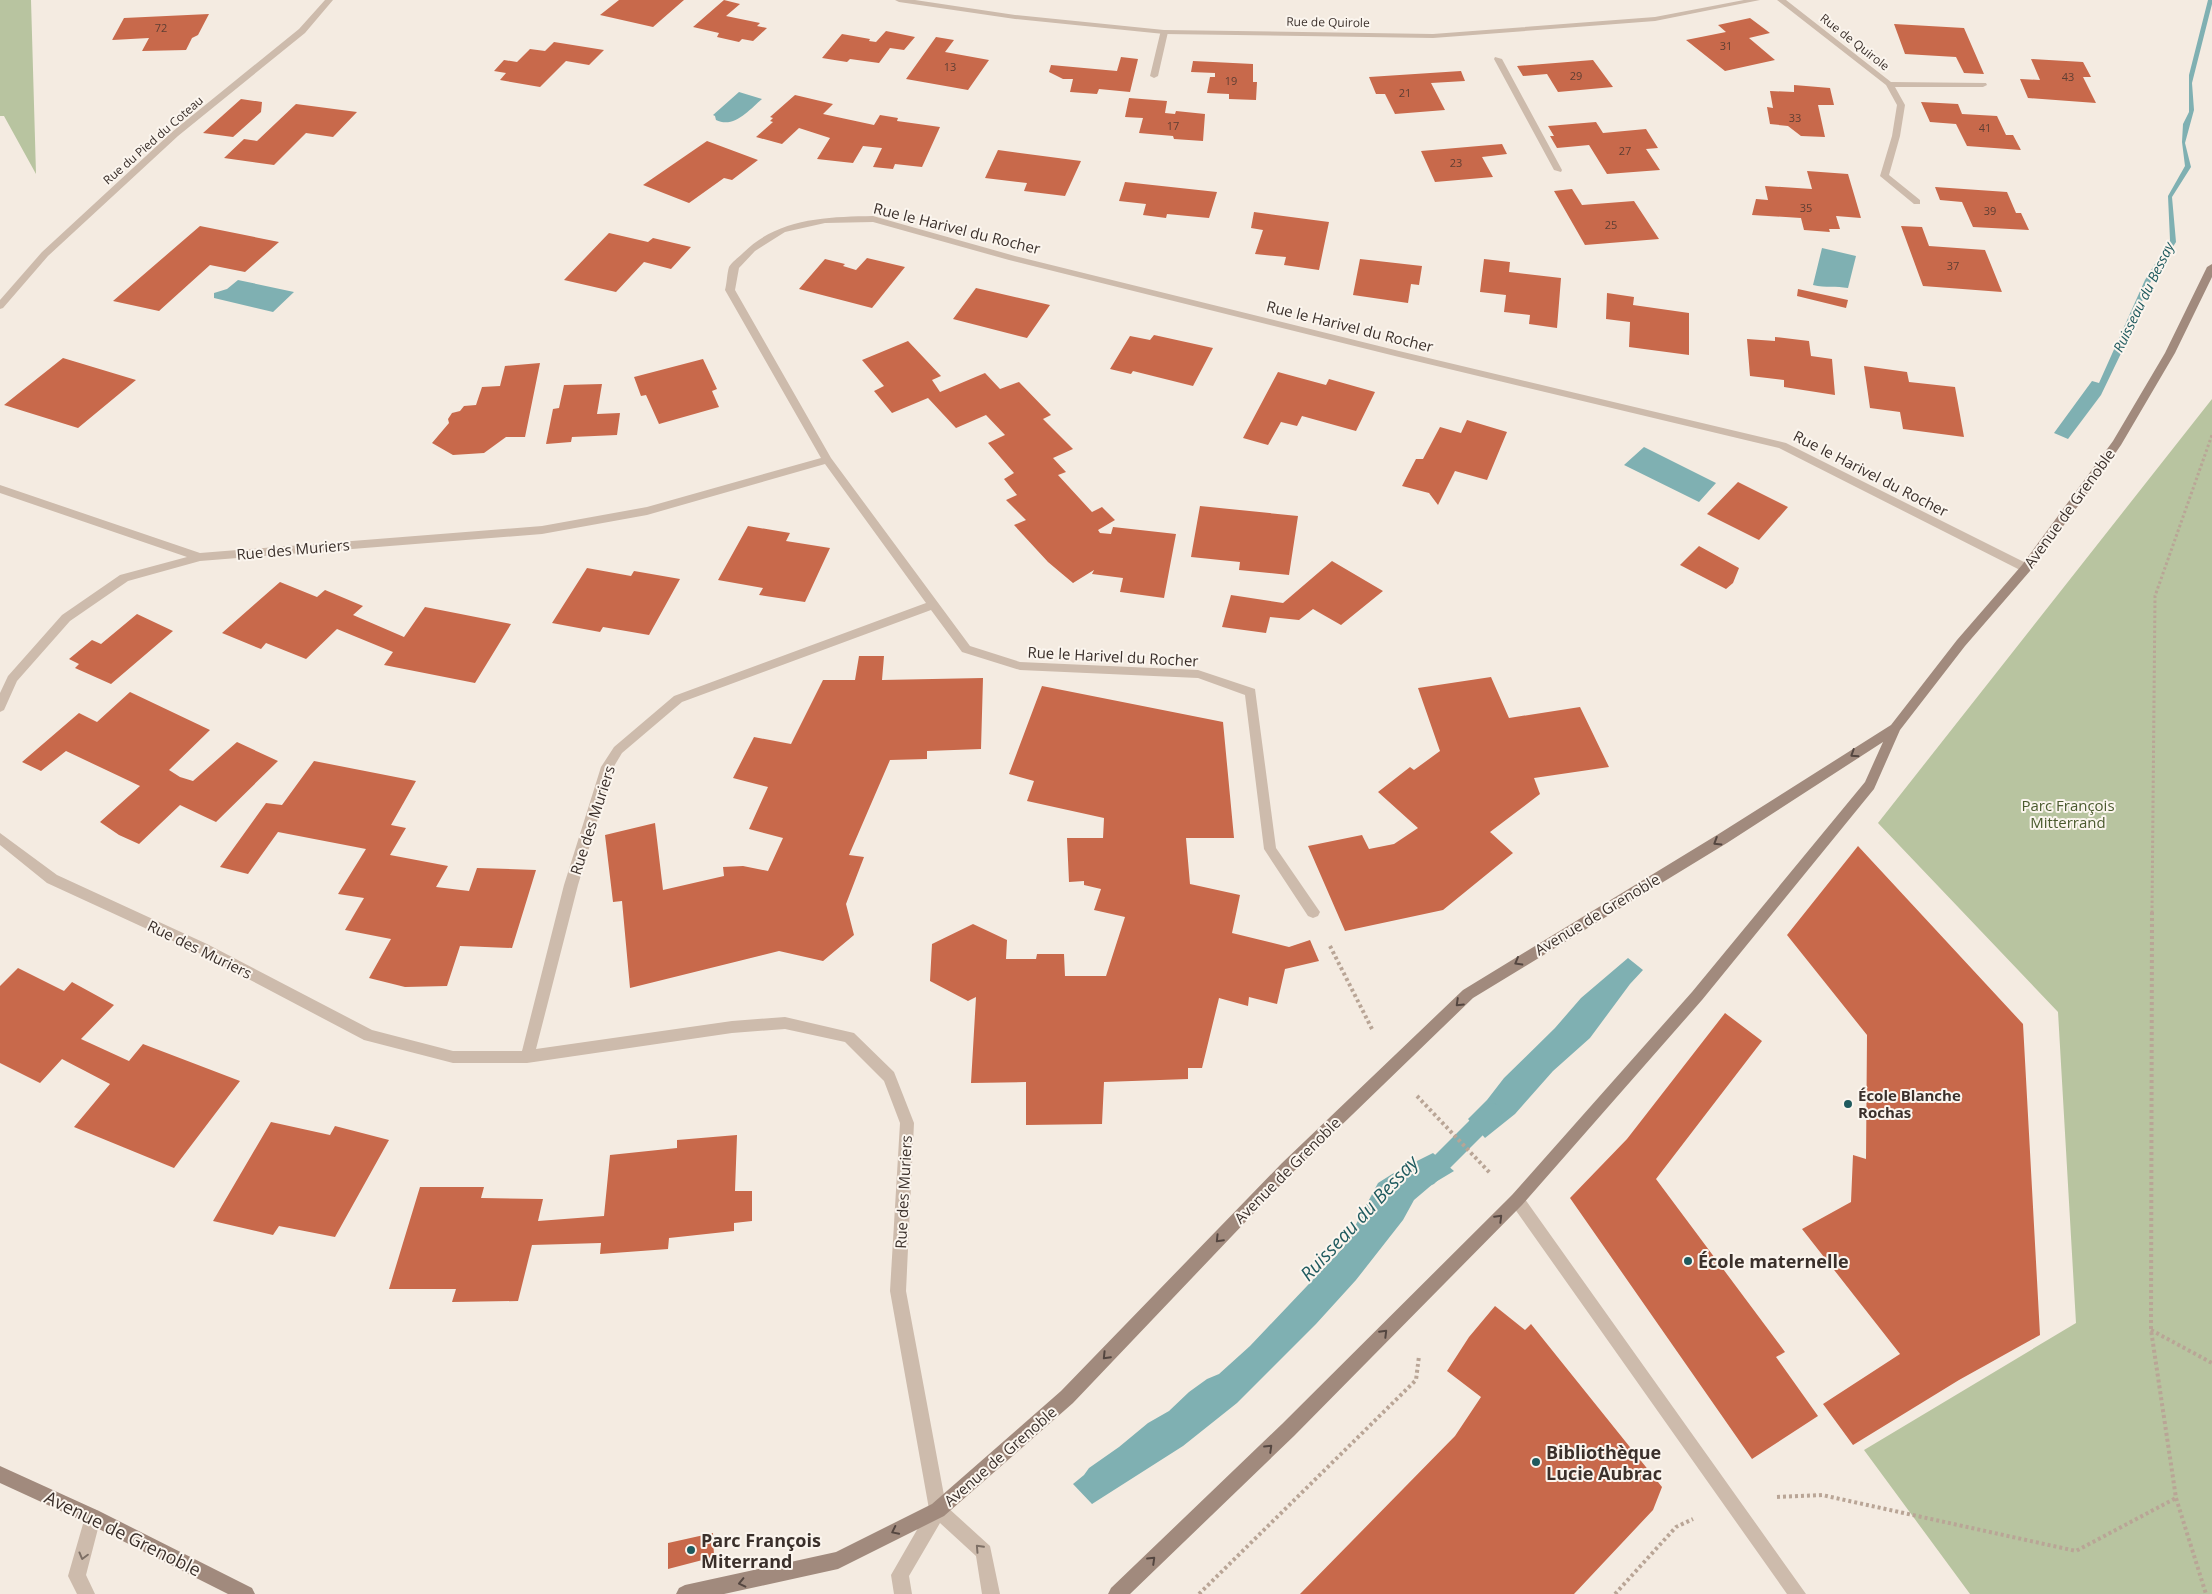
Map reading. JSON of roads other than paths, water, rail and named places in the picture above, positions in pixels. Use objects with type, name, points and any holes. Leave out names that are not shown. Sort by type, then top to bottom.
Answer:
[{"type":"street","name":"Rue du Pied du Coteau","points":[[0,306],[45,254],[175,134],[302,31],[329,0]]},
{"type":"street","name":"Rue de Quirole","points":[[899,0],[1015,17],[1164,32],[1443,35],[1655,19],[1756,0]]},
{"type":"street","name":"Rue de Quirole","points":[[1782,0],[1889,84],[1901,105],[1896,136],[1884,176],[1917,202]]},
{"type":"street","points":[[1154,76],[1164,32]]},
{"type":"street","points":[[1498,59],[1558,170]]},
{"type":"street","name":"Rue de Quirole","points":[[1889,84],[1983,85]]},
{"type":"street","name":"Rue le Harivel du Rocher","points":[[1313,912],[1270,849],[1251,692],[1198,674],[1020,666],[966,649],[827,460],[730,290],[734,267],[752,249],[782,230],[806,223],[824,220],[872,219],[1012,258],[1409,356],[1782,445],[2026,568]]},
{"type":"street","name":"Avenue de Grenoble","points":[[1117,1594],[1288,1430],[1517,1200],[1697,996],[1870,785],[1895,728],[1961,644],[2026,568],[2117,443],[2170,353],[2212,267]]},
{"type":"street","name":"Rue des Muriers","points":[[0,707],[12,679],[66,618],[124,578],[200,557],[542,530],[597,521],[646,511],[827,460]]},
{"type":"street","name":"Rue des Muriers","points":[[0,489],[200,557]]},
{"type":"street","name":"Rue des Muriers","points":[[527,1057],[571,885],[607,767],[618,750],[678,699],[934,605]]},
{"type":"street","name":"Avenue de Grenoble","points":[[685,1594],[838,1560],[938,1510],[1067,1397],[1287,1168],[1468,994],[1722,839],[1895,728]]},
{"type":"street","name":"Rue des Muriers","points":[[0,838],[52,879],[202,948],[369,1036],[453,1057],[527,1057],[732,1027],[785,1022],[849,1037],[889,1077],[907,1123],[898,1291],[938,1510]]},
{"type":"street","points":[[1517,1200],[1797,1594]]},
{"type":"street","name":"Avenue de Grenoble","points":[[0,1474],[93,1517],[246,1594]]},
{"type":"street","points":[[902,1594],[900,1575],[938,1510],[984,1552],[991,1594]]},
{"type":"street","points":[[86,1594],[77,1576],[93,1517]]},
{"type":"water","points":[[2208,0],[2212,0],[2212,4],[2192,83],[2194,110],[2185,143],[2191,167],[2172,197],[2176,242],[2148,286],[2126,343],[2101,395],[2068,439],[2054,433],[2092,381],[2099,383],[2145,280],[2170,240],[2168,196],[2185,166],[2182,142],[2183,124],[2189,112],[2189,75]]},
{"type":"water","points":[[739,92],[762,99],[735,120],[723,122],[716,120],[713,115]]},
{"type":"water","points":[[1822,248],[1856,256],[1848,288],[1813,285]]},
{"type":"water","points":[[238,280],[294,292],[273,312],[214,298],[214,293],[227,289]]},
{"type":"water","points":[[1644,447],[1716,483],[1699,502],[1624,465]]},
{"type":"water","points":[[1628,958],[1643,970],[1630,984],[1590,1038],[1553,1071],[1515,1114],[1485,1138],[1468,1119],[1487,1100],[1504,1078],[1555,1028],[1581,998]]},
{"type":"water","points":[[1433,1153],[1454,1171],[1434,1183],[1414,1200],[1403,1220],[1356,1280],[1316,1324],[1237,1403],[1183,1446],[1092,1504],[1073,1484],[1089,1468],[1148,1423],[1169,1411],[1189,1392],[1207,1379],[1219,1374],[1250,1346],[1344,1247],[1378,1183]]},
{"type":"waterway","name":"Ruisseau du Bessay","points":[[1427,1177],[1492,1112]]},
{"type":"place","name":"École Blanche Rochas","points":[[1848,1104]]},
{"type":"place","name":"École maternelle","points":[[1688,1261]]},
{"type":"place","name":"Bibliothèque Lucie Aubrac","points":[[1536,1462]]},
{"type":"place","name":"Parc François Miterrand","points":[[691,1550]]},
{"type":"park label","name":"Parc François Mitterrand","points":[[2068,814]]}]
